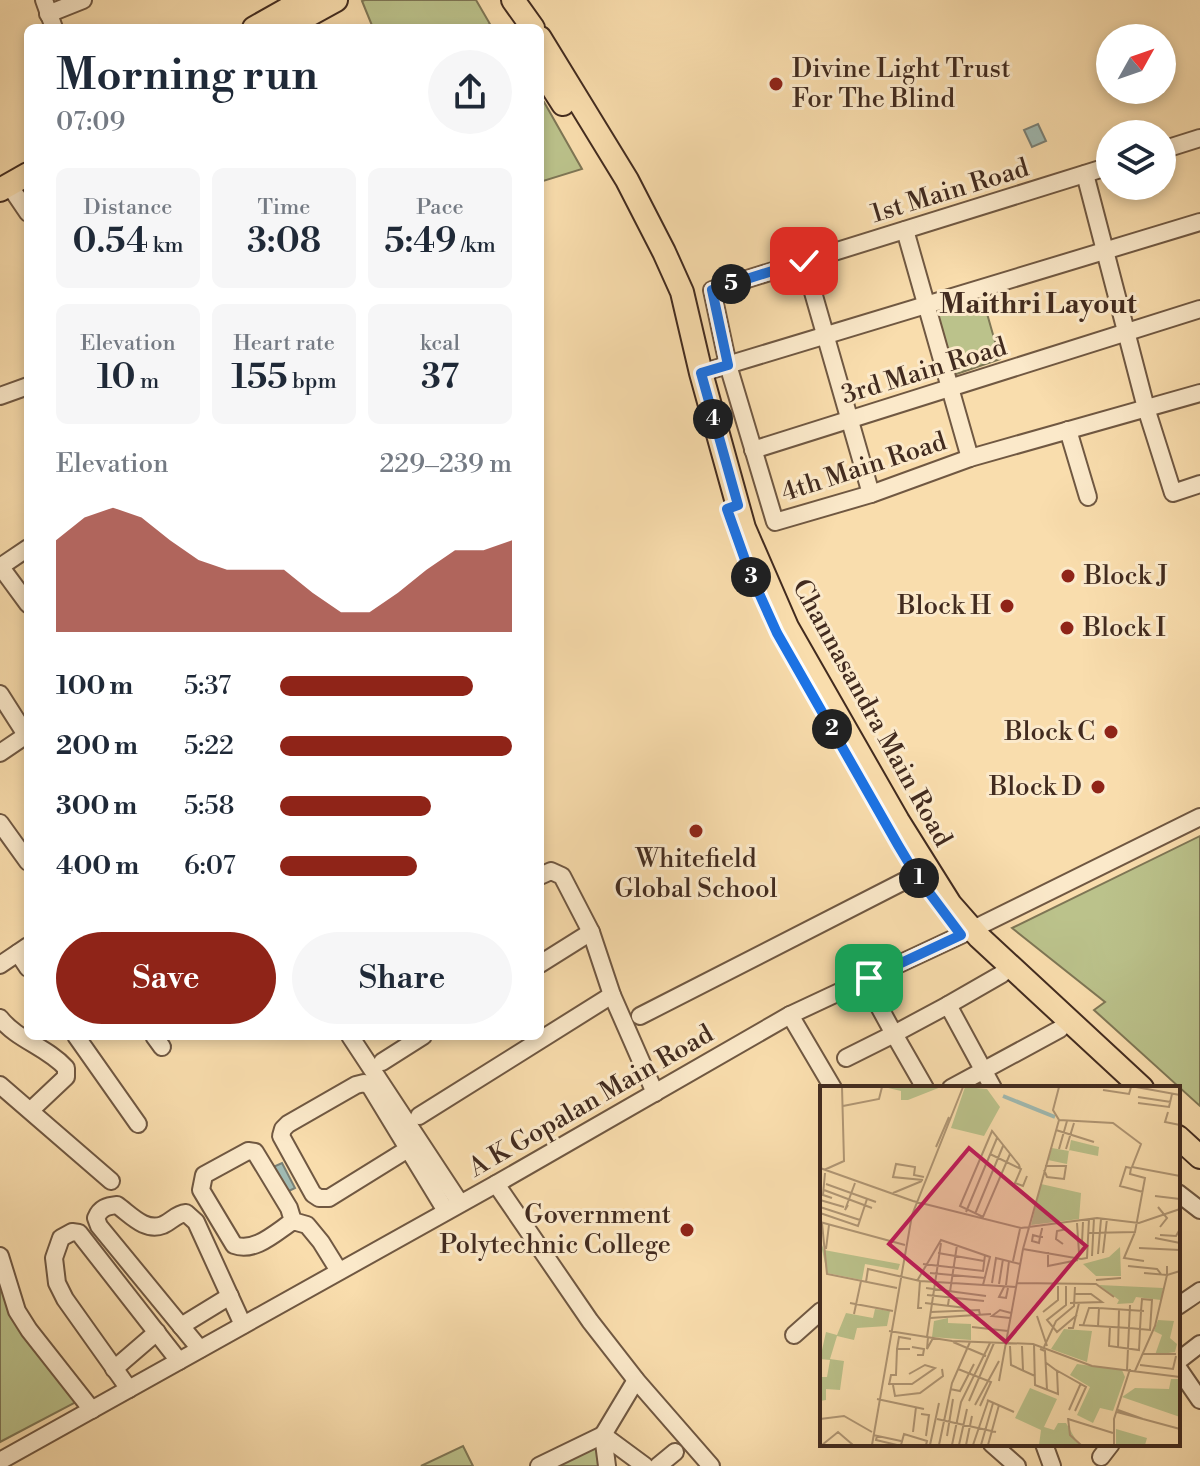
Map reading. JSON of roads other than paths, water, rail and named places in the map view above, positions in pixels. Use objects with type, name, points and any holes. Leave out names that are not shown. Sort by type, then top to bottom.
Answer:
[{"type":"main road","points":[[261,24],[304,0]]},
{"type":"main road","points":[[292,24],[336,0]]},
{"type":"main road","points":[[497,0],[512,24]]},
{"type":"main road","points":[[513,0],[530,24]]},
{"type":"main road","name":"Channasandra Main Road","points":[[544,45],[627,180],[664,252],[707,442],[732,507],[749,571],[777,633],[916,875],[1002,974],[1123,1086]]},
{"type":"main road","name":"Channasandra Main Road","points":[[544,74],[620,196],[717,369],[732,507],[787,627],[928,871],[967,932],[1006,963],[1140,1086]]},
{"type":"main road","points":[[9,181],[24,162]]},
{"type":"main road","points":[[1180,1122],[1200,1139]]},
{"type":"main road","points":[[1180,1139],[1200,1157]]},
{"type":"street","points":[[49,14],[83,0]]},
{"type":"street","points":[[1176,146],[1200,138]]},
{"type":"street","name":"1st Main Road","points":[[712,290],[1096,170]]},
{"type":"street","points":[[1085,174],[1146,408],[1173,493],[1200,484]]},
{"type":"street","points":[[9,181],[24,206]]},
{"type":"street","points":[[717,369],[1200,222]]},
{"type":"street","points":[[905,230],[970,458]]},
{"type":"street","points":[[804,261],[871,494]]},
{"type":"street","name":"4th Main Road","points":[[712,290],[717,369],[753,450],[775,522],[871,494],[970,458],[1200,393]]},
{"type":"street","name":"3rd Main Road","points":[[753,450],[1200,309]]},
{"type":"street","points":[[0,396],[24,387]]},
{"type":"street","points":[[1068,430],[1088,497]]},
{"type":"street","points":[[24,551],[0,567],[24,599]]},
{"type":"street","points":[[0,694],[24,731]]},
{"type":"street","points":[[0,753],[24,738]]},
{"type":"street","name":"A K Gopalan Main Road","points":[[0,1461],[496,1184],[790,1015],[1200,817]]},
{"type":"street","points":[[0,823],[24,856]]},
{"type":"street","points":[[546,874],[562,876],[591,932],[612,995],[655,1093]]},
{"type":"street","points":[[640,1016],[916,875]]},
{"type":"street","points":[[544,961],[591,932]]},
{"type":"street","points":[[846,1058],[1002,974]]},
{"type":"street","points":[[544,1038],[612,995]]},
{"type":"street","points":[[876,1001],[924,1086]]},
{"type":"street","points":[[948,1005],[992,1086]]},
{"type":"street","points":[[790,1015],[832,1086]]},
{"type":"street","points":[[0,1018],[24,1038]]},
{"type":"street","points":[[955,1086],[1060,1029]]},
{"type":"street","points":[[28,1040],[57,1058],[66,1068],[66,1077],[31,1110]]},
{"type":"street","points":[[79,1040],[138,1124]]},
{"type":"street","points":[[352,1040],[453,1207]]},
{"type":"street","points":[[382,1062],[417,1040]]},
{"type":"street","points":[[419,1116],[540,1040]]},
{"type":"street","points":[[408,1149],[329,1198],[319,1198],[313,1194],[281,1136],[288,1124],[364,1083],[370,1086],[408,1149],[453,1207]]},
{"type":"street","points":[[0,1085],[106,1176]]},
{"type":"street","points":[[293,1221],[289,1208],[255,1152],[248,1151],[204,1175],[201,1190],[234,1245],[251,1248],[293,1221],[307,1225],[339,1271]]},
{"type":"street","points":[[496,1184],[590,1321],[636,1380],[711,1466]]},
{"type":"street","points":[[1180,1195],[1200,1210]]},
{"type":"street","points":[[200,1349],[99,1226],[96,1218],[105,1207],[117,1205],[151,1228],[186,1213],[196,1222],[243,1325]]},
{"type":"street","points":[[129,1389],[57,1283],[54,1258],[61,1238],[72,1232],[79,1233],[179,1361]]},
{"type":"street","points":[[0,1256],[17,1311],[92,1410]]},
{"type":"street","points":[[1180,1305],[1200,1291]]},
{"type":"street","points":[[181,1326],[230,1296]]},
{"type":"street","points":[[794,1335],[820,1313]]},
{"type":"street","points":[[114,1369],[157,1332]]},
{"type":"street","points":[[1180,1359],[1200,1344]]},
{"type":"street","points":[[1180,1371],[1200,1400]]},
{"type":"street","points":[[539,1466],[603,1435],[636,1380]]},
{"type":"street","points":[[603,1435],[607,1466]]},
{"type":"street","points":[[603,1435],[645,1466]]},
{"type":"street","points":[[994,1446],[1017,1466]]},
{"type":"street","points":[[1045,1446],[1052,1466]]},
{"type":"street","points":[[658,1466],[675,1452]]},
{"type":"water","points":[[1038,124],[1046,141],[1032,147],[1024,130]]},
{"type":"water","points":[[282,1163],[295,1188],[285,1193],[271,1168]]},
{"type":"place","name":"Divine Light Trust For The Blind","points":[[776,84]]},
{"type":"place","name":"Block J","points":[[1068,576]]},
{"type":"place","name":"Block H","points":[[1007,606]]},
{"type":"place","name":"Block I","points":[[1067,628]]},
{"type":"place","name":"Block C","points":[[1111,732]]},
{"type":"place","name":"Block D","points":[[1098,787]]},
{"type":"place","name":"Whitefield Global School","points":[[696,831]]},
{"type":"place","name":"Government Polytechnic College","points":[[687,1230]]},
{"type":"district","name":"Maithri Layout","points":[[1038,304]]}]
